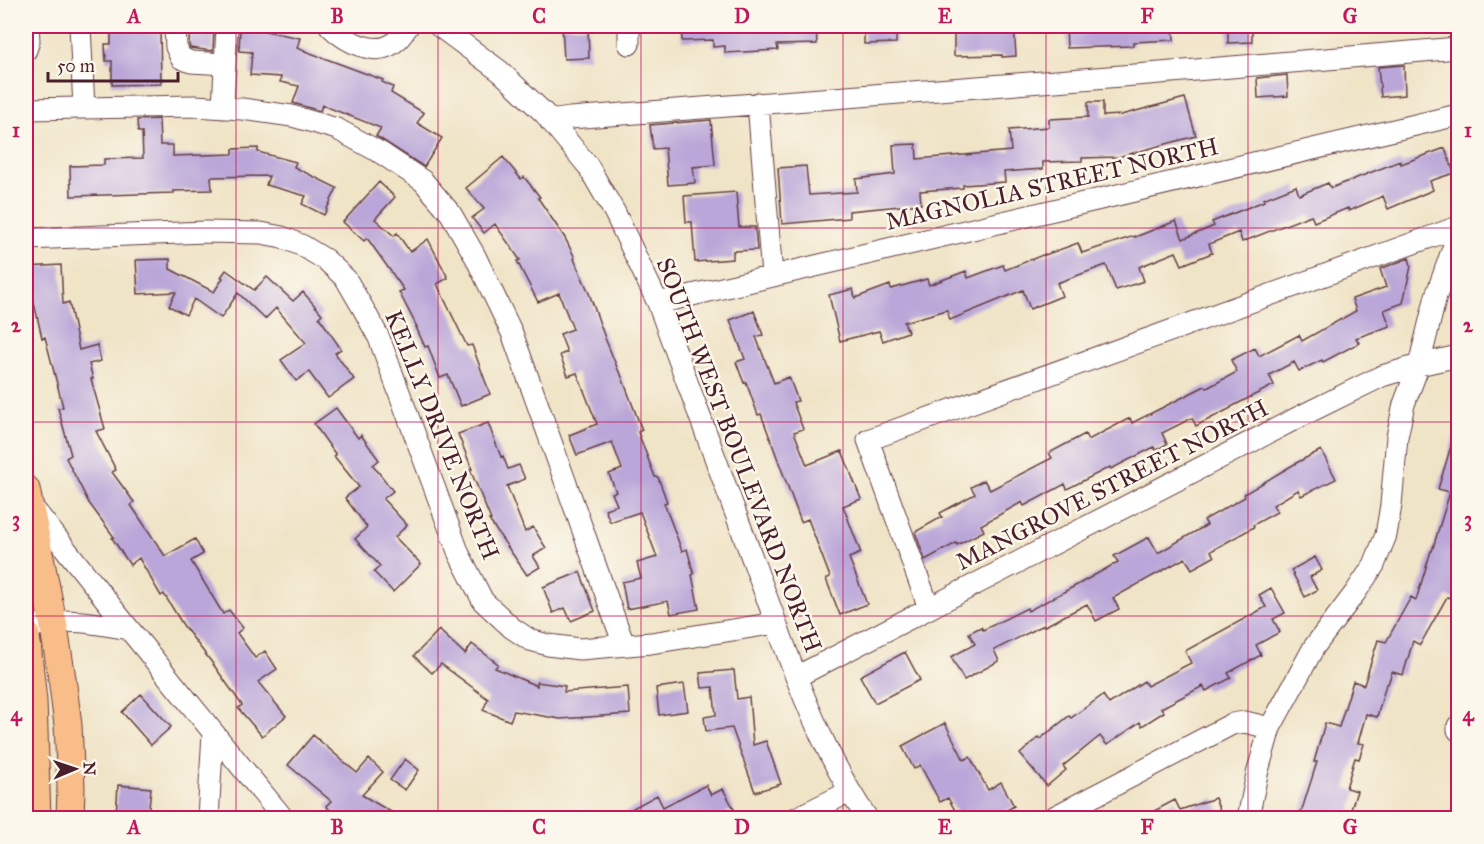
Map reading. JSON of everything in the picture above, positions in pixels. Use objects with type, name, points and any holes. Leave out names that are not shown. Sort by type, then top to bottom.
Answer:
[{"type":"main road","points":[[27,495],[53,622],[68,725],[70,819]]},
{"type":"main road","points":[[26,634],[33,701],[37,819]]},
{"type":"street","points":[[26,50],[29,41],[28,26]]},
{"type":"street","points":[[80,26],[84,108]]},
{"type":"street","points":[[175,26],[176,46],[180,58],[191,62],[225,64]]},
{"type":"street","points":[[223,108],[227,26]]},
{"type":"street","points":[[330,26],[363,47],[380,49],[395,42],[408,26]]},
{"type":"street","name":"SOUTH WEST BOULEVARD NORTH","points":[[439,26],[501,72],[550,121],[588,166],[615,213],[658,303],[816,728],[849,792],[867,819]]},
{"type":"street","points":[[550,121],[1458,48]]},
{"type":"street","points":[[758,103],[772,276]]},
{"type":"street","points":[[26,109],[195,106],[292,116],[336,129],[381,153],[423,181],[451,214],[475,256],[512,333],[624,645]]},
{"type":"street","name":"MAGNOLIA STREET NORTH","points":[[658,303],[1458,114]]},
{"type":"street","points":[[929,608],[868,440],[1458,227]]},
{"type":"street","name":"KELLY DRIVE NORTH","points":[[26,239],[206,232],[261,233],[282,237],[326,260],[346,279],[378,338],[459,554],[483,601],[512,628],[530,640],[580,649],[651,643],[776,623]]},
{"type":"street","points":[[1248,819],[1257,774],[1270,728],[1314,647],[1374,565],[1386,535],[1397,436],[1404,404],[1419,365],[1436,296],[1458,234]]},
{"type":"street","name":"MANGROVE STREET NORTH","points":[[796,677],[1350,391],[1382,376],[1458,356]]},
{"type":"street","points":[[27,495],[129,629],[283,819]]},
{"type":"street","points":[[26,628],[53,622],[91,622],[129,629]]},
{"type":"street","points":[[1052,819],[1233,723],[1245,722],[1270,728]]},
{"type":"street","points":[[208,819],[213,733]]},
{"type":"street","points":[[796,819],[849,792]]},
{"type":"building","points":[[111,26],[160,26],[161,84],[112,85],[112,61],[106,61],[105,44],[111,44]]},
{"type":"building","points":[[190,26],[214,28],[213,51],[190,48]]},
{"type":"building","points":[[562,26],[588,26],[589,58],[564,59]]},
{"type":"building","points":[[681,26],[816,26],[817,44],[777,45],[778,50],[725,53],[725,46],[713,47],[713,40],[682,41]]},
{"type":"building","points":[[864,26],[896,26],[896,43],[864,44]]},
{"type":"building","points":[[954,26],[1014,26],[1016,56],[954,56]]},
{"type":"building","points":[[1066,26],[1173,26],[1174,40],[1133,42],[1133,46],[1067,48]]},
{"type":"building","points":[[1228,26],[1252,26],[1252,42],[1228,43]]},
{"type":"building","points":[[242,27],[265,29],[265,31],[300,38],[297,48],[383,80],[382,82],[393,87],[391,93],[424,113],[417,123],[442,138],[424,167],[376,136],[381,128],[322,105],[320,111],[293,103],[299,86],[280,82],[281,77],[250,75],[252,52],[239,51]]},
{"type":"building","points":[[1404,65],[1405,95],[1381,97],[1378,67]]},
{"type":"building","points":[[1287,75],[1288,96],[1258,98],[1257,78]]},
{"type":"building","points":[[1185,98],[1196,136],[1118,157],[1043,162],[1043,169],[1004,172],[1005,182],[920,191],[921,204],[849,211],[849,218],[782,224],[778,168],[806,166],[809,195],[857,192],[856,179],[895,174],[893,145],[916,144],[917,159],[1011,151],[1009,130],[1049,127],[1049,119],[1088,117],[1088,102],[1103,102],[1103,116],[1121,115]]},
{"type":"building","points":[[159,119],[160,145],[173,145],[173,156],[233,154],[233,149],[258,148],[258,152],[296,162],[294,167],[337,188],[324,215],[302,204],[306,196],[266,185],[269,176],[211,177],[212,190],[71,196],[70,166],[104,165],[104,159],[143,158],[142,132],[138,132],[137,120]]},
{"type":"building","points":[[711,120],[715,165],[693,167],[695,183],[668,185],[665,148],[653,149],[650,125]]},
{"type":"building","points":[[1445,148],[1454,173],[1430,181],[1433,190],[1388,209],[1383,196],[1349,211],[1348,208],[1314,222],[1311,215],[1242,242],[1239,232],[1209,244],[1212,253],[1182,265],[1176,252],[1139,267],[1144,281],[1116,290],[1106,265],[1057,283],[1062,296],[1030,309],[1023,290],[950,320],[947,310],[904,322],[908,332],[883,341],[879,331],[840,341],[829,295],[853,289],[855,298],[890,285],[891,289],[927,279],[929,285],[966,271],[968,278],[1003,265],[1005,270],[1078,243],[1082,253],[1135,237],[1176,221],[1183,239],[1214,226],[1212,222],[1296,186],[1299,195],[1328,183],[1331,188],[1400,161],[1401,164]]},
{"type":"building","points":[[503,157],[521,179],[524,177],[540,197],[538,198],[565,238],[575,258],[642,430],[638,432],[655,477],[658,477],[667,502],[664,503],[682,551],[687,549],[694,574],[692,575],[699,609],[671,614],[668,601],[627,609],[622,582],[641,578],[637,563],[657,557],[640,512],[610,522],[605,509],[617,505],[612,493],[616,492],[609,474],[622,469],[612,442],[577,455],[569,435],[597,424],[577,373],[568,376],[560,355],[567,352],[560,334],[573,329],[559,293],[538,302],[517,261],[520,260],[495,224],[484,233],[472,218],[484,209],[466,188]]},
{"type":"building","points":[[379,182],[395,197],[375,219],[394,236],[397,233],[410,252],[428,239],[448,278],[437,284],[467,346],[472,345],[490,394],[461,406],[448,375],[440,378],[428,346],[425,347],[399,292],[404,290],[367,238],[364,241],[343,222]]},
{"type":"building","points":[[736,192],[739,227],[755,227],[757,250],[733,251],[733,259],[695,262],[692,222],[686,222],[684,196]]},
{"type":"building","points":[[1409,258],[1411,266],[1403,303],[1384,310],[1390,326],[1356,338],[1359,343],[1323,362],[1322,360],[1299,371],[1294,362],[1269,375],[1274,385],[1196,426],[1192,418],[1162,433],[1167,444],[1156,450],[1154,447],[1067,489],[1065,484],[1024,506],[1022,502],[981,525],[984,531],[925,560],[915,532],[942,517],[940,513],[975,494],[971,487],[984,480],[990,490],[1052,458],[1049,453],[1085,434],[1088,440],[1130,418],[1132,423],[1205,386],[1207,388],[1237,372],[1231,360],[1255,348],[1259,356],[1299,335],[1302,341],[1356,311],[1352,299],[1386,287],[1380,269]]},
{"type":"building","points":[[170,259],[170,269],[214,292],[226,270],[254,290],[267,277],[293,301],[303,292],[322,314],[319,317],[341,349],[335,353],[354,379],[328,398],[309,372],[296,381],[281,360],[306,343],[276,308],[265,319],[238,293],[221,318],[194,299],[186,315],[169,306],[176,292],[138,294],[136,260]]},
{"type":"building","points":[[61,265],[63,304],[69,302],[79,350],[97,345],[101,361],[89,364],[105,429],[96,431],[116,470],[112,472],[134,502],[131,505],[165,556],[195,539],[203,554],[191,561],[223,614],[229,610],[243,628],[237,633],[255,658],[265,651],[277,669],[258,682],[286,716],[262,736],[238,708],[242,705],[183,625],[164,594],[161,596],[139,558],[130,565],[112,538],[114,537],[89,503],[66,458],[71,455],[58,408],[63,407],[45,337],[42,338],[33,298],[28,298],[26,267]]},
{"type":"building","points":[[754,311],[763,335],[756,337],[774,383],[789,377],[798,401],[793,402],[803,429],[794,432],[807,465],[842,451],[861,499],[843,506],[861,553],[849,558],[867,604],[840,615],[826,579],[830,577],[808,519],[801,522],[761,414],[758,415],[736,362],[745,359],[730,320]]},
{"type":"building","points":[[336,408],[358,438],[361,435],[379,460],[373,465],[393,491],[383,499],[407,525],[395,537],[421,564],[393,592],[374,572],[380,566],[355,539],[367,527],[345,498],[359,487],[334,456],[336,455],[314,424]]},
{"type":"building","points":[[488,423],[508,469],[519,465],[525,479],[507,486],[525,532],[533,527],[546,548],[533,556],[540,567],[527,575],[489,520],[491,520],[458,434]]},
{"type":"building","points":[[1455,433],[1458,433],[1458,600],[1447,597],[1420,645],[1413,641],[1403,675],[1392,672],[1386,684],[1377,717],[1366,714],[1358,743],[1364,744],[1359,759],[1355,758],[1346,788],[1357,791],[1348,819],[1299,819],[1317,762],[1314,762],[1325,723],[1339,727],[1353,681],[1364,685],[1378,640],[1386,642],[1411,597],[1416,600],[1450,492],[1438,489]]},
{"type":"building","points":[[1321,450],[1336,479],[1301,496],[1298,490],[1273,505],[1277,512],[1211,551],[1214,557],[1192,569],[1185,558],[1113,598],[1119,609],[1096,621],[1087,604],[994,650],[999,661],[964,680],[951,657],[975,644],[969,633],[981,627],[983,630],[1027,608],[1028,611],[1077,585],[1118,562],[1114,556],[1149,537],[1158,553],[1207,525],[1204,520],[1245,497],[1244,494]]},
{"type":"building","points":[[1315,557],[1322,570],[1310,577],[1317,590],[1305,597],[1291,570]]},
{"type":"building","points":[[580,572],[595,611],[571,621],[565,608],[553,613],[543,587]]},
{"type":"building","points":[[1271,588],[1285,613],[1273,619],[1280,632],[1256,645],[1261,655],[1228,673],[1231,678],[1206,691],[1203,686],[1161,708],[1164,712],[1142,726],[1140,722],[1107,745],[1100,736],[1063,766],[1066,770],[1047,786],[1020,754],[1039,737],[1040,739],[1069,716],[1071,718],[1103,695],[1109,704],[1144,681],[1147,686],[1191,663],[1185,651],[1266,607],[1259,595]]},
{"type":"building","points":[[439,630],[465,654],[472,644],[498,664],[495,668],[537,686],[537,682],[565,686],[564,692],[628,687],[630,714],[560,719],[514,711],[510,721],[483,710],[488,699],[441,664],[432,673],[414,656]]},
{"type":"building","points":[[905,652],[920,680],[875,703],[860,676]]},
{"type":"building","points":[[734,670],[737,699],[749,697],[753,745],[766,741],[781,784],[755,792],[732,728],[706,731],[704,717],[716,715],[713,687],[702,688],[700,673]]},
{"type":"building","points":[[684,684],[688,711],[659,715],[656,688]]},
{"type":"building","points":[[141,694],[171,727],[151,745],[122,712]]},
{"type":"building","points":[[945,723],[964,760],[970,757],[988,790],[1001,782],[1014,806],[992,819],[960,819],[948,798],[940,802],[920,765],[914,769],[902,746]]},
{"type":"building","points":[[313,735],[357,773],[369,759],[383,772],[362,795],[403,819],[339,819],[326,806],[331,801],[288,765]]},
{"type":"building","points":[[405,759],[419,770],[405,790],[390,780]]},
{"type":"building","points":[[118,785],[151,788],[148,817],[116,814]]},
{"type":"building","points":[[706,785],[711,795],[723,789],[734,809],[715,819],[613,819],[657,795],[663,807]]},
{"type":"building","points":[[1215,798],[1223,819],[1139,819],[1175,800],[1180,810]]}]
